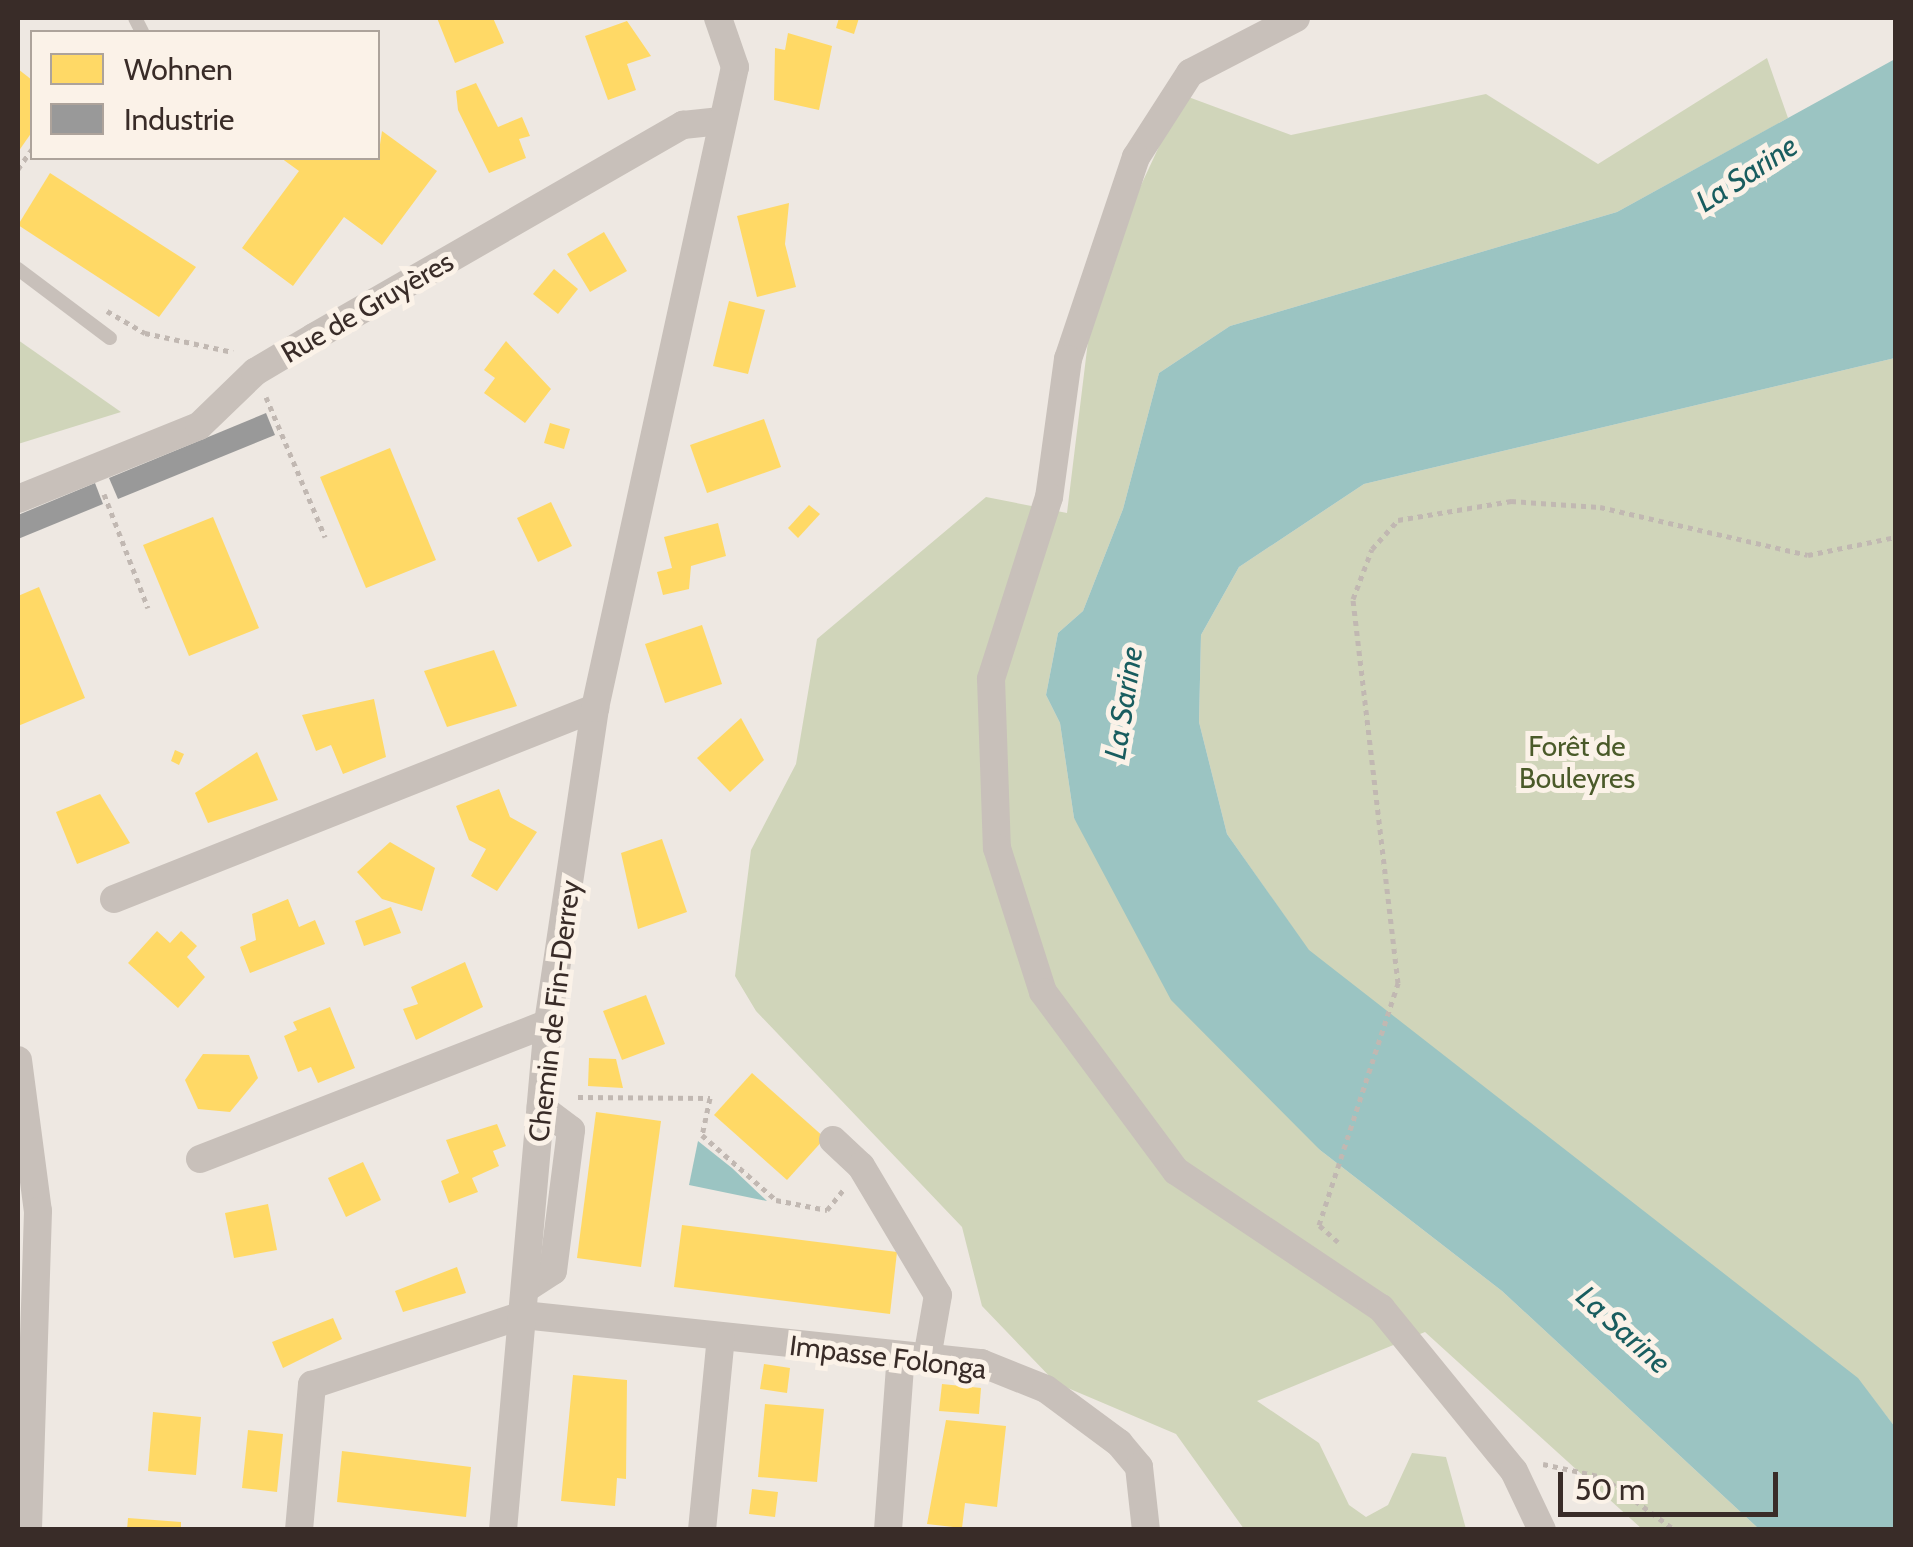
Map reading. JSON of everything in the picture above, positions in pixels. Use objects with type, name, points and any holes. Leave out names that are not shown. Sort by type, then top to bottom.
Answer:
[{"type":"street","name":"Chemin de Fin-Derrey","points":[[503,1530],[548,1102],[548,1023],[595,708],[734,67],[718,18]]},
{"type":"street","points":[[1296,18],[1190,72],[1136,157],[1068,358],[1049,497],[991,679],[996,848],[1043,992],[1176,1171],[1381,1308],[1514,1471],[1542,1530]]},
{"type":"street","name":"Rue de Gruyères","points":[[18,499],[199,426],[253,364],[683,124],[721,122]]},
{"type":"street","points":[[114,899],[595,708]]},
{"type":"street","points":[[200,1159],[548,1023]]},
{"type":"street","points":[[18,1060],[38,1211],[28,1530]]},
{"type":"street","points":[[833,1140],[862,1168],[938,1295],[914,1356],[888,1530]]},
{"type":"street","points":[[299,1530],[312,1385],[524,1302]]},
{"type":"street","name":"Impasse Folonga","points":[[524,1302],[721,1338],[981,1363],[1046,1389],[1118,1443],[1139,1467],[1146,1530]]},
{"type":"street","points":[[702,1530],[721,1338]]},
{"type":"lane","points":[[18,269],[110,338]]},
{"type":"path","points":[[94,326],[110,307],[145,332],[253,364],[325,537]]},
{"type":"path","points":[[94,468],[148,608]]},
{"type":"path","points":[[1331,1187],[1398,983],[1353,599],[1372,549],[1398,520],[1511,501],[1600,506],[1808,555],[1896,536]]},
{"type":"path","points":[[548,1102],[710,1098],[702,1136],[776,1200],[826,1210],[862,1168]]},
{"type":"path","points":[[1514,1471],[1583,1468],[1675,1530]]},
{"type":"green space","points":[[1767,58],[1788,118],[1617,212],[1230,326],[1159,373],[1123,509],[1083,611],[1058,633],[1046,695],[1060,723],[1074,818],[1320,1150],[1502,1291],[1759,1529],[1642,1529],[1425,1332],[1257,1401],[1319,1443],[1349,1505],[1366,1517],[1388,1505],[1412,1453],[1446,1457],[1466,1529],[1244,1529],[1176,1434],[1056,1383],[982,1306],[962,1227],[756,1011],[735,976],[751,850],[796,764],[817,639],[986,497],[1067,513],[1095,284],[1183,95],[1291,135],[1486,94],[1598,164]]},
{"type":"green space","points":[[18,340],[121,412],[18,444]]},
{"type":"green space","name":"Forêt de Bouleyres","points":[[1895,358],[1895,1427],[1857,1378],[1309,951],[1227,834],[1199,722],[1201,635],[1239,567],[1364,484]]},
{"type":"water","name":"La Sarine","points":[[1895,59],[1895,358],[1364,484],[1239,567],[1201,635],[1199,722],[1227,834],[1309,950],[1858,1378],[1895,1427],[1895,1529],[1759,1529],[1502,1291],[1320,1150],[1171,1000],[1074,818],[1060,723],[1046,695],[1058,633],[1083,611],[1123,509],[1159,373],[1230,326],[1617,212]]},
{"type":"water","points":[[698,1141],[732,1168],[767,1201],[689,1185]]},
{"type":"building: Wohnen","points":[[437,18],[493,18],[504,43],[455,63]]},
{"type":"building: Wohnen","points":[[839,18],[859,18],[854,34],[836,28]]},
{"type":"building: Wohnen","points":[[627,21],[651,56],[627,64],[636,90],[608,100],[585,36]]},
{"type":"building: Wohnen","points":[[788,33],[832,46],[819,110],[774,100],[775,48],[785,50]]},
{"type":"building: Wohnen","points":[[18,69],[30,78],[30,135],[18,152]]},
{"type":"building: Wohnen","points":[[476,83],[498,127],[522,117],[530,136],[519,139],[526,158],[489,173],[458,110],[456,91]]},
{"type":"building: Wohnen","points":[[382,131],[437,171],[382,245],[344,217],[293,286],[242,248],[299,171],[284,160],[380,160]]},
{"type":"building: Wohnen","points":[[50,173],[196,267],[159,317],[18,225]]},
{"type":"building: Wohnen","points":[[789,203],[785,244],[796,287],[757,297],[737,216]]},
{"type":"building: Wohnen","points":[[604,232],[627,271],[590,292],[567,254]]},
{"type":"building: Wohnen","points":[[554,269],[578,289],[558,314],[533,294]]},
{"type":"building: Wohnen","points":[[729,301],[765,310],[748,374],[713,366]]},
{"type":"building: Wohnen","points":[[506,341],[551,389],[525,423],[484,393],[495,378],[484,370]]},
{"type":"building: Wohnen","points":[[764,419],[781,467],[707,493],[690,445]]},
{"type":"building: Wohnen","points":[[550,423],[570,429],[564,449],[544,443]]},
{"type":"building: Wohnen","points":[[390,448],[436,560],[366,588],[320,477]]},
{"type":"building: Wohnen","points":[[551,502],[572,546],[538,562],[517,518]]},
{"type":"building: Wohnen","points":[[809,505],[820,514],[798,538],[788,528]]},
{"type":"building: Wohnen","points":[[213,517],[259,628],[189,656],[143,545]]},
{"type":"building: Wohnen","points":[[718,523],[726,556],[691,566],[689,589],[663,595],[657,572],[672,568],[664,537]]},
{"type":"building: Wohnen","points":[[39,587],[85,698],[18,726],[18,596]]},
{"type":"building: Wohnen","points":[[702,625],[722,684],[665,703],[645,644]]},
{"type":"building: Wohnen","points":[[494,650],[517,706],[447,727],[424,671]]},
{"type":"building: Wohnen","points":[[374,699],[386,757],[343,774],[331,745],[316,751],[302,715]]},
{"type":"building: Wohnen","points":[[741,718],[764,760],[730,792],[697,758]]},
{"type":"building: Wohnen","points":[[175,750],[184,754],[179,765],[171,761]]},
{"type":"building: Wohnen","points":[[257,752],[278,800],[208,823],[195,793]]},
{"type":"building: Wohnen","points":[[499,789],[510,817],[537,832],[497,891],[471,876],[486,849],[469,840],[456,806]]},
{"type":"building: Wohnen","points":[[100,794],[130,843],[77,864],[56,812]]},
{"type":"building: Wohnen","points":[[662,839],[687,912],[638,929],[621,853]]},
{"type":"building: Wohnen","points":[[390,842],[435,868],[422,911],[382,899],[357,872]]},
{"type":"building: Wohnen","points":[[288,899],[299,927],[315,920],[325,944],[250,973],[240,947],[256,940],[252,914]]},
{"type":"building: Wohnen","points":[[391,907],[401,933],[364,946],[355,921]]},
{"type":"building: Wohnen","points":[[157,931],[170,943],[181,931],[197,946],[187,957],[205,977],[178,1008],[128,963]]},
{"type":"building: Wohnen","points":[[465,962],[483,1007],[416,1040],[403,1009],[418,1004],[411,987]]},
{"type":"building: Wohnen","points":[[646,995],[665,1044],[622,1060],[603,1011]]},
{"type":"building: Wohnen","points":[[330,1007],[355,1068],[318,1083],[311,1067],[298,1072],[284,1036],[297,1030],[293,1022]]},
{"type":"building: Wohnen","points":[[203,1054],[249,1055],[258,1078],[230,1112],[198,1109],[185,1080]]},
{"type":"building: Wohnen","points":[[589,1058],[616,1059],[623,1088],[588,1086]]},
{"type":"building: Wohnen","points":[[752,1073],[825,1138],[787,1180],[714,1115]]},
{"type":"building: Wohnen","points":[[596,1112],[661,1121],[641,1267],[577,1258]]},
{"type":"building: Wohnen","points":[[497,1124],[506,1146],[493,1151],[499,1166],[472,1178],[478,1192],[449,1203],[441,1181],[459,1173],[446,1140]]},
{"type":"building: Wohnen","points":[[363,1162],[381,1200],[346,1217],[328,1178]]},
{"type":"building: Wohnen","points":[[268,1204],[277,1250],[234,1258],[225,1213]]},
{"type":"building: Wohnen","points":[[682,1225],[897,1252],[890,1314],[674,1287]]},
{"type":"building: Wohnen","points":[[457,1267],[466,1293],[403,1312],[395,1291]]},
{"type":"building: Wohnen","points":[[333,1318],[342,1339],[283,1368],[272,1342]]},
{"type":"building: Wohnen","points":[[764,1364],[790,1368],[787,1393],[760,1389]]},
{"type":"building: Wohnen","points":[[573,1375],[627,1380],[626,1479],[617,1478],[615,1506],[561,1501]]},
{"type":"building: Wohnen","points":[[942,1384],[981,1388],[979,1414],[939,1411]]},
{"type":"building: Wohnen","points":[[765,1404],[824,1409],[817,1482],[758,1477]]},
{"type":"building: Wohnen","points":[[153,1412],[201,1417],[196,1475],[148,1471]]},
{"type":"building: Wohnen","points":[[946,1420],[1006,1426],[997,1507],[965,1503],[962,1528],[927,1524]]},
{"type":"building: Wohnen","points":[[248,1430],[283,1434],[277,1492],[242,1488]]},
{"type":"building: Wohnen","points":[[342,1451],[471,1467],[466,1517],[337,1502]]},
{"type":"building: Wohnen","points":[[752,1489],[778,1492],[775,1517],[749,1514]]},
{"type":"building: Wohnen","points":[[128,1518],[181,1522],[181,1530],[127,1530]]},
{"type":"building: Industrie","points":[[266,413],[275,435],[118,499],[109,478]]},
{"type":"building: Industrie","points":[[95,483],[103,504],[18,539],[18,515]]}]
